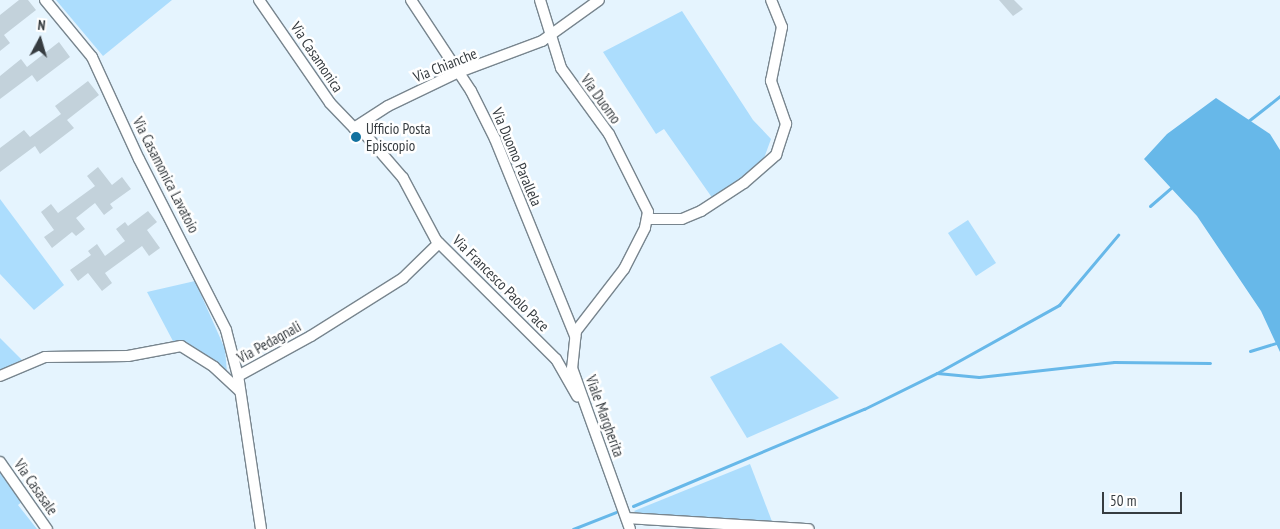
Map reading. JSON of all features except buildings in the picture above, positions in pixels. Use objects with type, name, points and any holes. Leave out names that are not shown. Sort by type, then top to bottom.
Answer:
[{"type":"street","name":"Via Casamonica Lavatoio","points":[[46,0],[92,57],[139,159],[226,330],[238,376]]},
{"type":"street","name":"Via Casamonica","points":[[259,0],[330,104],[356,127]]},
{"type":"street","name":"Via Duomo Parallela","points":[[411,0],[459,72],[495,139],[575,336]]},
{"type":"street","name":"Via Duomo","points":[[540,0],[561,68],[609,134],[648,215]]},
{"type":"street","name":"Via Chianche","points":[[356,127],[388,106],[459,72],[495,61],[551,36],[599,0]]},
{"type":"street","points":[[648,215],[682,219],[701,211],[744,183],[776,154],[786,124],[771,81],[782,27],[772,0]]},
{"type":"street","name":"Via Francesco Paolo Pace","points":[[356,127],[402,178],[439,243],[556,360],[588,415]]},
{"type":"street","name":"Viale Margherita","points":[[630,529],[572,368],[575,336],[590,311],[624,269],[648,215]]},
{"type":"street","name":"Via Pedagnali","points":[[261,529],[238,376],[311,336],[403,278],[439,243]]},
{"type":"street","points":[[0,376],[45,357],[128,356],[181,346],[214,367],[240,391]]},
{"type":"street","name":"Via Casasale","points":[[0,462],[47,529]]},
{"type":"street","points":[[627,518],[809,529]]},
{"type":"shaded area","points":[[56,0],[172,0],[103,56]]},
{"type":"shaded area","points":[[682,11],[753,120],[771,139],[763,161],[753,172],[713,199],[664,129],[656,134],[603,52]]},
{"type":"shaded area","points":[[1216,98],[1270,134],[1280,150],[1280,352],[1261,311],[1197,216],[1144,159],[1167,134]]},
{"type":"shaded area","points":[[0,199],[64,285],[34,310],[0,274]]},
{"type":"shaded area","points":[[968,220],[996,263],[976,276],[948,233]]},
{"type":"shaded area","points":[[195,281],[225,349],[227,372],[196,349],[174,343],[147,292]]},
{"type":"shaded area","points":[[0,338],[23,361],[0,371]]},
{"type":"shaded area","points":[[781,343],[839,398],[747,438],[710,377]]},
{"type":"shaded area","points":[[750,464],[773,524],[638,515],[634,511]]},
{"type":"shaded area","points":[[0,469],[23,501],[18,505],[37,529],[0,529]]},
{"type":"waterway","points":[[1247,122],[1280,96]]},
{"type":"waterway","points":[[1150,206],[1173,186]]},
{"type":"waterway","points":[[937,373],[1059,305],[1118,235]]},
{"type":"waterway","points":[[1250,351],[1280,342]]},
{"type":"waterway","points":[[633,506],[864,409],[937,373],[979,377],[1114,362],[1210,363]]},
{"type":"waterway","points":[[573,529],[616,512]]},
{"type":"place","name":"Ufficio Posta Episcopio","points":[[356,137]]}]
